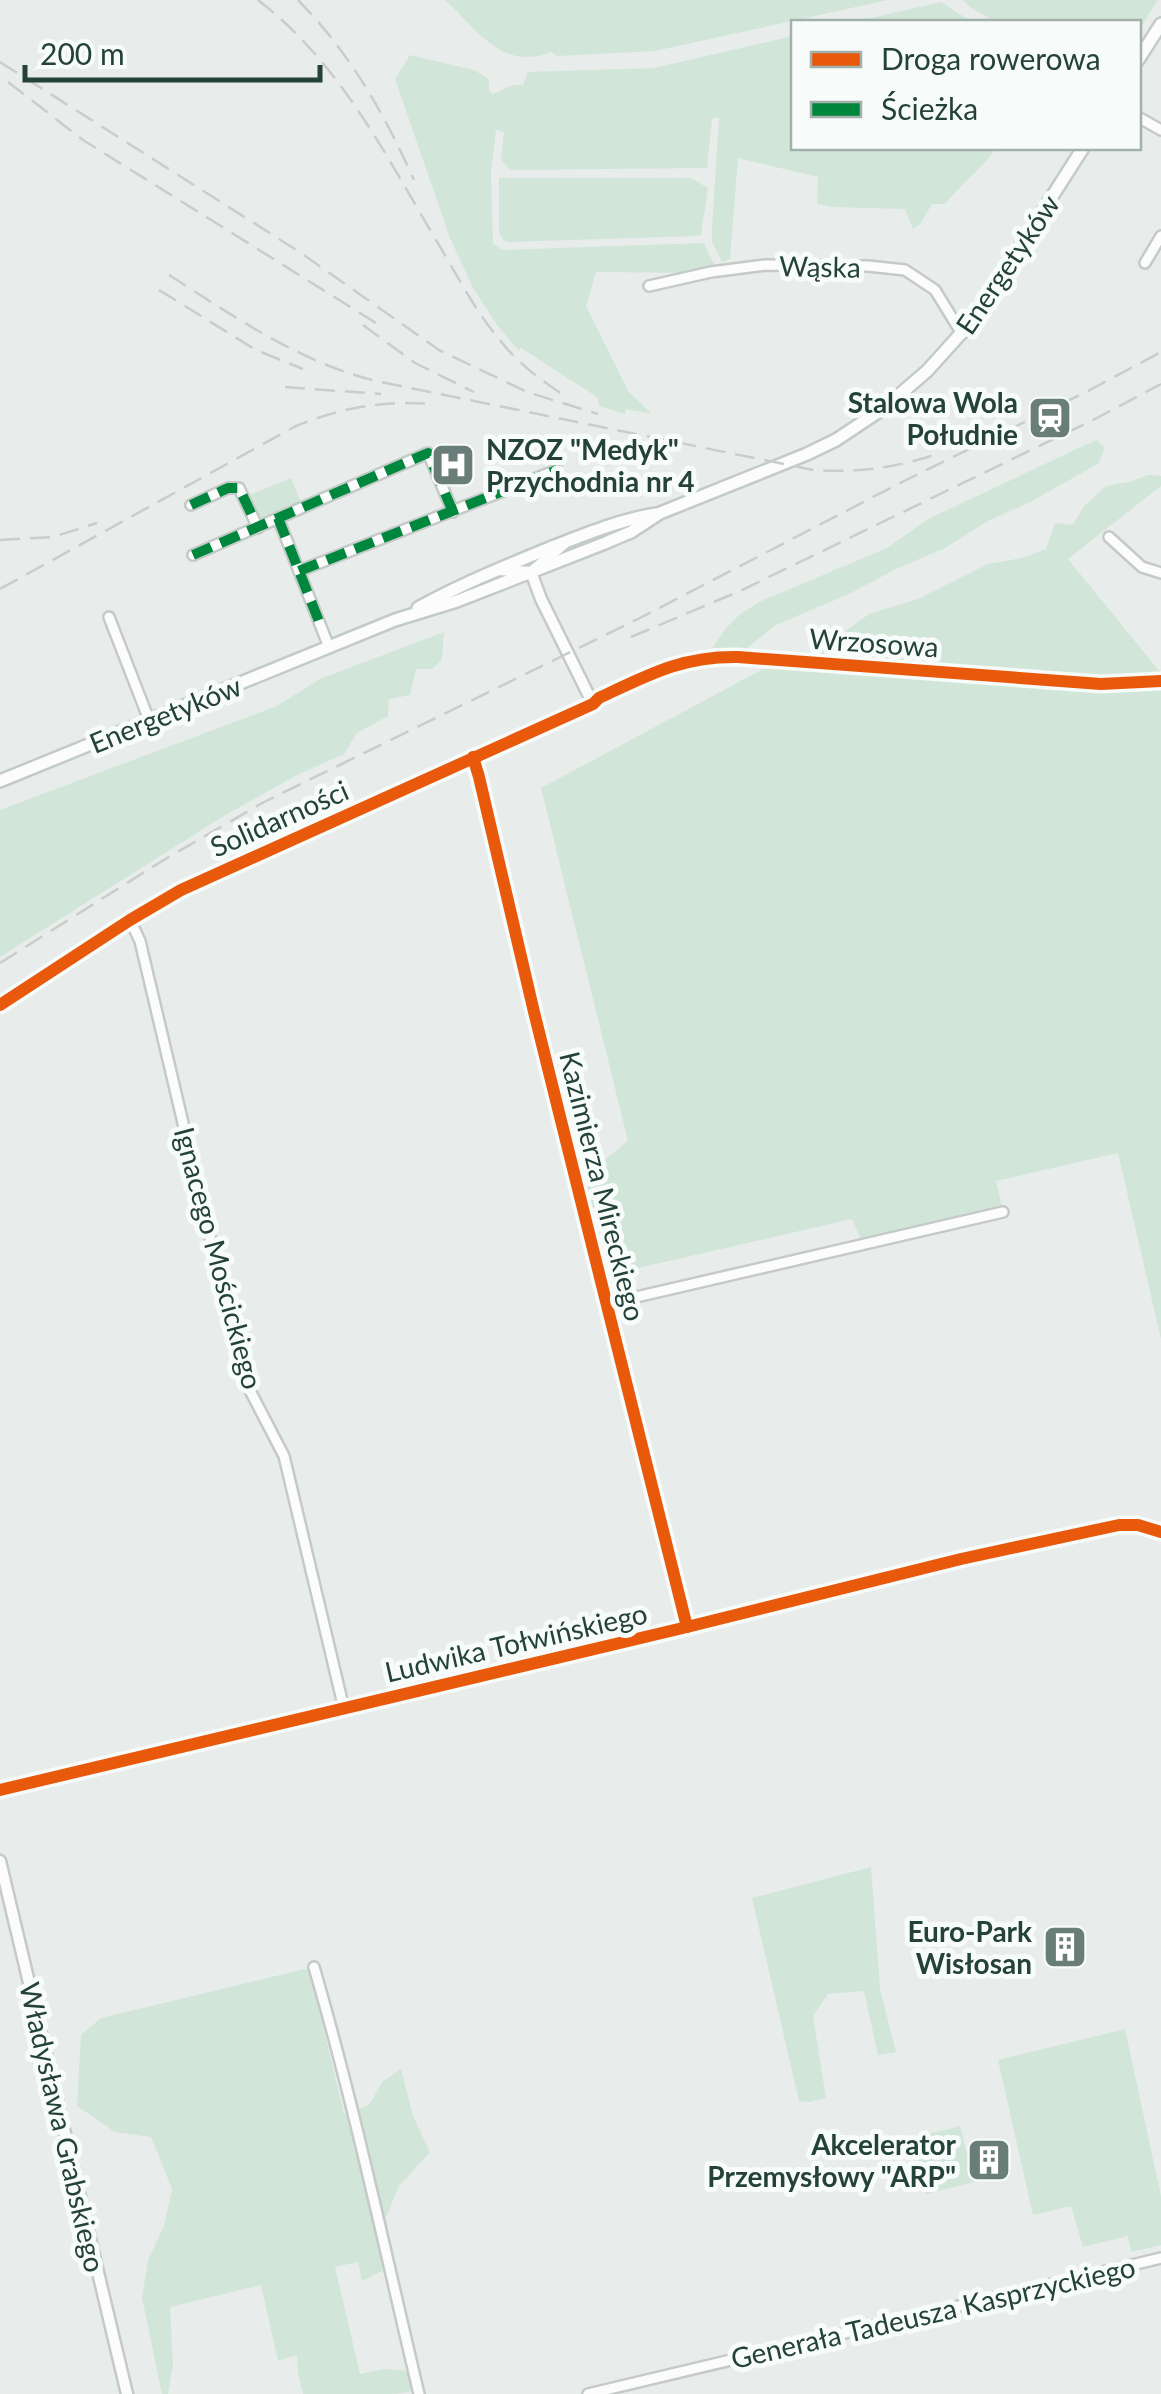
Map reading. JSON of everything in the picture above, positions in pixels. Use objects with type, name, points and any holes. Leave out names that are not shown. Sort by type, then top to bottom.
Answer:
[{"type":"main road","points":[[1141,55],[1161,24]]},
{"type":"main road","name":"Energetyków","points":[[395,620],[453,588],[566,542],[619,522],[660,513],[807,454],[884,408],[962,334],[1082,150]]},
{"type":"main road","name":"Energetyków","points":[[0,781],[395,620],[457,601],[631,532],[660,513]]},
{"type":"street","points":[[1144,263],[1161,236]]},
{"type":"street","name":"Wąska","points":[[649,286],[765,265],[905,270],[935,290],[962,334]]},
{"type":"street","points":[[193,555],[428,453],[454,512]]},
{"type":"street","points":[[299,571],[557,470]]},
{"type":"street","points":[[191,505],[228,488],[240,488],[258,528]]},
{"type":"street","points":[[278,518],[330,647]]},
{"type":"street","points":[[1109,537],[1142,566],[1161,573]]},
{"type":"street","points":[[497,570],[532,572],[566,542]]},
{"type":"street","points":[[532,572],[592,704]]},
{"type":"street","points":[[109,618],[150,720]]},
{"type":"street","name":"Wrzosowa","points":[[592,704],[667,667],[714,657],[1101,684],[1161,681]]},
{"type":"street","name":"Solidarności","points":[[0,1004],[182,890],[592,704]]},
{"type":"street","name":"Kazimierza Mireckiego","points":[[472,757],[687,1627]]},
{"type":"street","name":"Ignacego Mościckiego","points":[[130,920],[140,942],[243,1377],[284,1456],[344,1708]]},
{"type":"street","points":[[606,1304],[1003,1212]]},
{"type":"street","name":"Ludwika Tołwińskiego","points":[[0,1790],[944,1563],[1112,1526],[1138,1525],[1161,1532]]},
{"type":"street","name":"Władysława Grabskiego","points":[[0,1861],[127,2394]]},
{"type":"street","points":[[314,1967],[391,2267],[419,2394]]},
{"type":"street","name":"Generała Tadeusza Kasprzyckiego","points":[[588,2394],[1161,2258]]},
{"type":"green space","points":[[445,0],[888,0],[655,51],[518,56],[504,52]]},
{"type":"green space","points":[[963,0],[1158,0],[1141,27],[1141,20],[992,20]]},
{"type":"green space","points":[[941,2],[969,20],[862,20]]},
{"type":"green space","points":[[791,36],[791,150],[994,150],[945,204],[932,204],[913,229],[905,209],[817,204],[818,177],[738,158],[730,259],[722,262],[712,242],[717,117],[712,119],[707,168],[510,170],[501,159],[504,132],[496,130],[491,173],[493,244],[503,250],[704,243],[715,266],[690,273],[596,272],[586,306],[628,391],[652,414],[626,409],[625,414],[599,406],[597,397],[521,348],[519,351],[497,325],[473,288],[450,238],[395,79],[410,55],[474,70],[489,79],[489,92],[493,94],[512,85],[523,85],[528,72],[654,68]]},
{"type":"green space","points":[[499,178],[691,178],[708,188],[701,235],[508,242],[499,233]]},
{"type":"green space","points":[[1096,440],[1105,448],[1098,464],[1030,502],[988,521],[945,548],[776,625],[747,648],[712,648],[739,615],[759,602],[887,548],[928,519]]},
{"type":"green space","points":[[1148,475],[1161,476],[1161,486],[1068,559],[1161,673],[1090,677],[811,656],[869,614],[918,599],[988,564],[1046,549],[1055,523],[1073,525],[1084,506],[1106,486]]},
{"type":"green space","points":[[291,478],[301,502],[258,519],[249,495]]},
{"type":"green space","points":[[444,632],[442,660],[432,669],[416,669],[410,695],[389,699],[388,716],[357,733],[344,754],[227,814],[0,957],[0,810],[277,706],[320,679]]},
{"type":"green space","points":[[767,667],[1081,690],[1161,687],[1161,1339],[1118,1153],[996,1181],[1003,1212],[863,1245],[852,1219],[612,1274],[584,1176],[628,1141],[541,788]]},
{"type":"green space","points":[[871,1867],[880,1989],[896,2052],[878,2055],[864,1991],[828,1994],[813,2016],[826,2098],[799,2101],[752,1898]]},
{"type":"green space","points":[[309,1968],[344,2114],[369,2105],[383,2081],[401,2069],[413,2116],[430,2152],[399,2186],[386,2217],[379,2221],[391,2267],[362,2281],[358,2262],[335,2267],[360,2374],[383,2369],[413,2371],[412,2391],[303,2394],[297,2355],[278,2361],[261,2285],[170,2307],[173,2364],[168,2394],[162,2394],[142,2298],[148,2260],[164,2226],[172,2189],[151,2137],[115,2132],[77,2106],[81,2035],[101,2018]]},
{"type":"green space","points":[[1125,2029],[1161,2196],[1161,2245],[1131,2252],[1128,2236],[1083,2247],[1071,2206],[1033,2215],[998,2060]]},
{"type":"green space","points":[[960,2126],[974,2182],[926,2194],[912,2138]]},
{"type":"railway","points":[[258,0],[313,52],[359,111],[493,332],[525,367],[568,398]]},
{"type":"railway","points":[[298,0],[334,41],[364,85],[414,180]]},
{"type":"railway","points":[[0,62],[298,251],[439,350],[527,392],[598,414]]},
{"type":"railway","points":[[8,82],[83,140],[384,328]]},
{"type":"railway","points":[[169,275],[294,350],[376,381],[813,470],[875,468],[937,454]]},
{"type":"railway","points":[[159,290],[256,350],[303,369]]},
{"type":"railway","points":[[363,325],[415,363],[474,392]]},
{"type":"railway","points":[[0,963],[264,802],[638,619],[1161,352]]},
{"type":"railway","points":[[631,637],[740,591],[1161,384]]},
{"type":"railway","points":[[285,387],[381,394]]},
{"type":"railway","points":[[0,589],[294,427],[362,407],[432,404]]},
{"type":"railway","points":[[0,540],[53,537],[97,523]]},
{"type":"marked path","points":[[193,555],[428,453],[453,512]]},
{"type":"marked path","points":[[299,571],[557,470]]},
{"type":"marked path","points":[[191,505],[228,488],[239,488],[258,528]]},
{"type":"marked path","points":[[278,518],[322,629]]},
{"type":"cycle path","points":[[0,1005],[181,890],[682,663],[738,657],[1101,684],[1161,681]]},
{"type":"cycle path","points":[[473,757],[687,1627]]},
{"type":"cycle path","points":[[0,1790],[961,1559],[1119,1525],[1138,1525],[1161,1532]]},
{"type":"place","name":"Stalowa Wola Południe","points":[[1050,418]]},
{"type":"place","name":"NZOZ \"Medyk\" Przychodnia nr 4","points":[[453,465]]},
{"type":"place","name":"Euro-Park Wisłosan","points":[[1065,1947]]},
{"type":"place","name":"Akcelerator Przemysłowy \"ARP\"","points":[[989,2160]]}]
